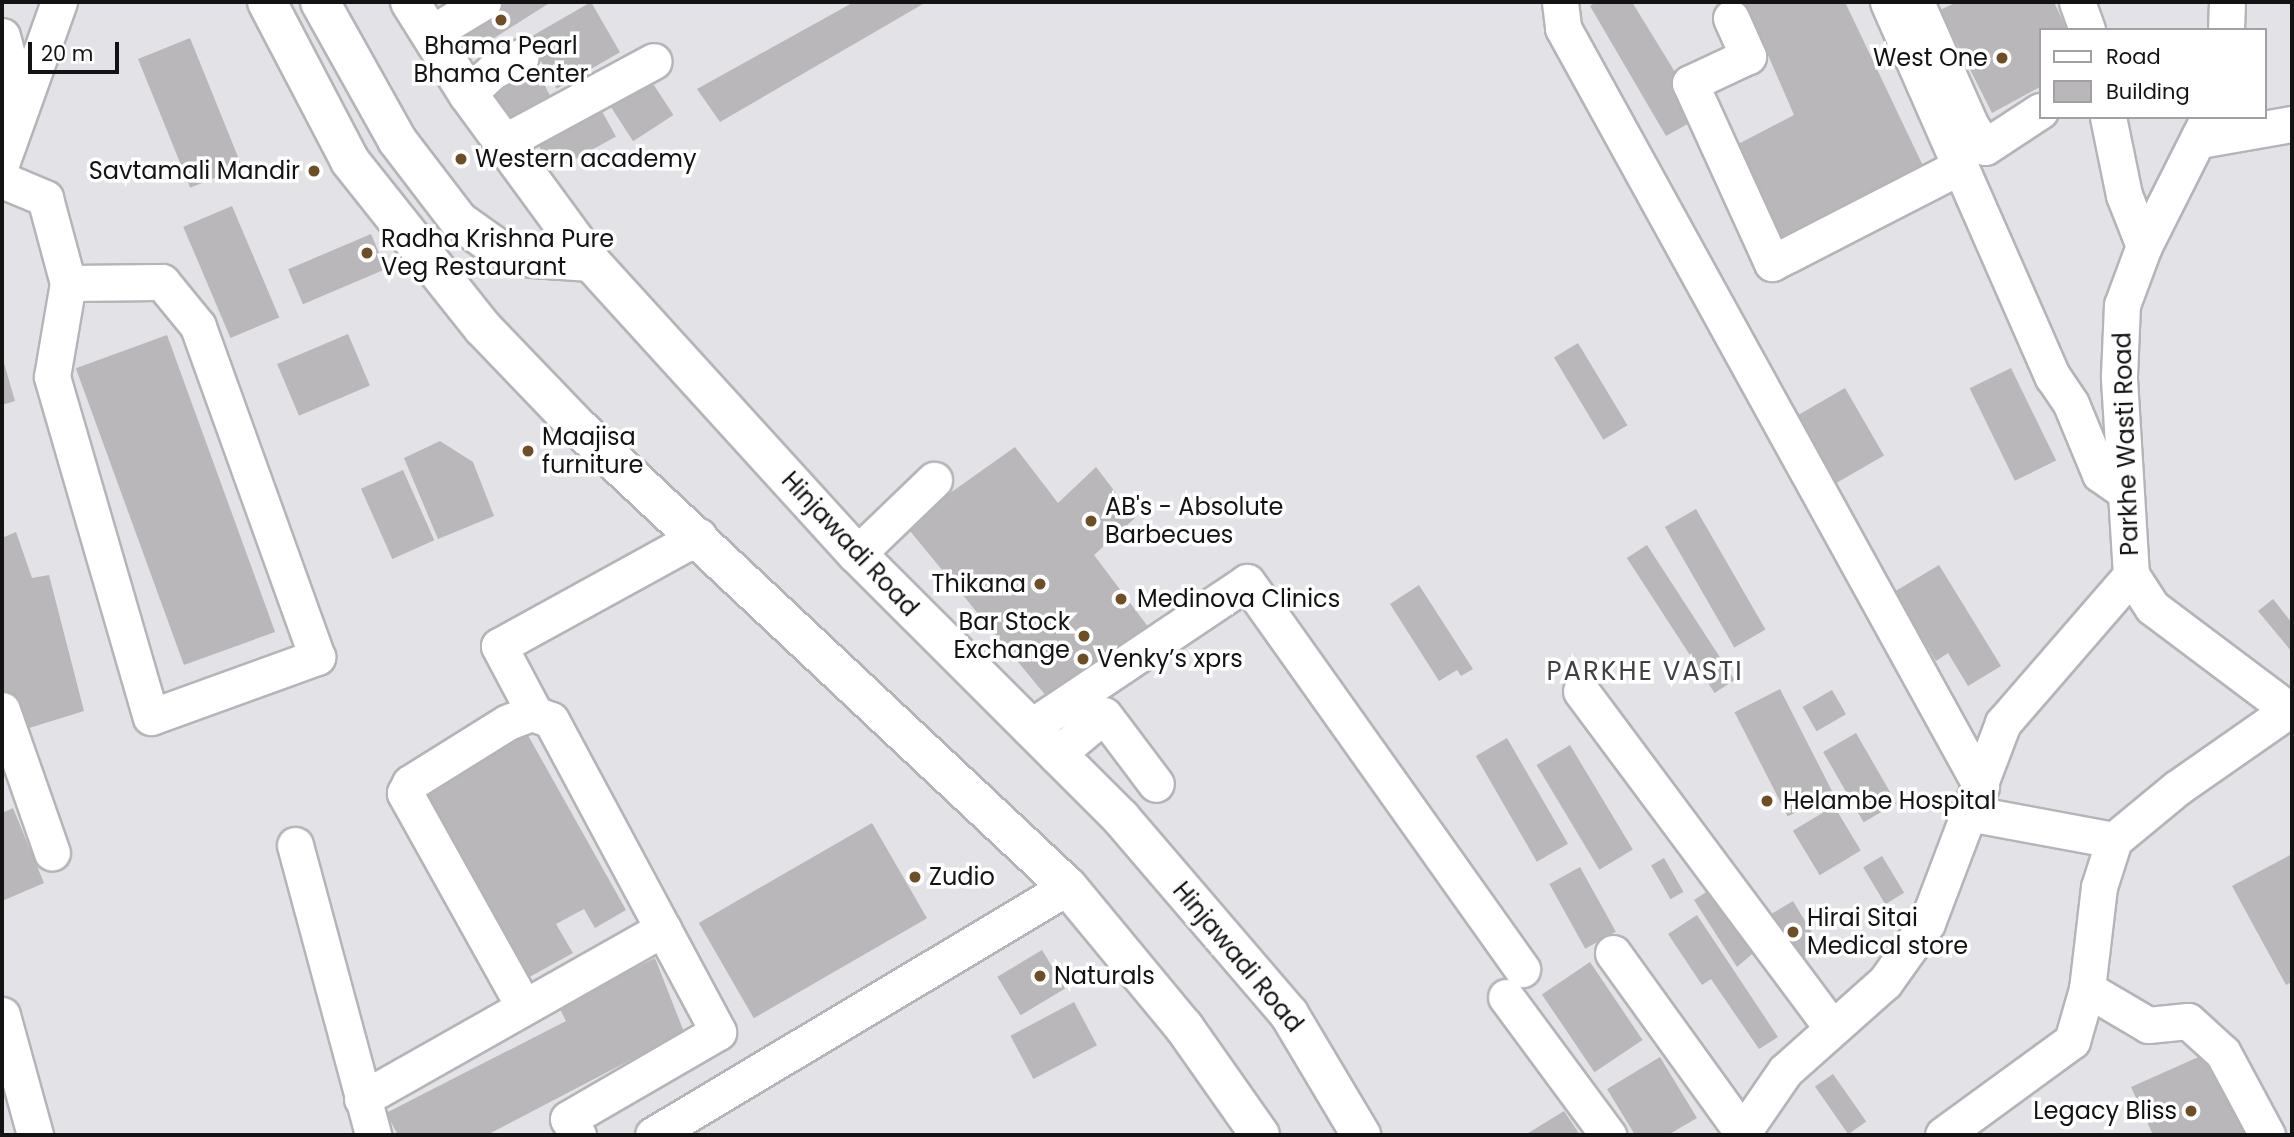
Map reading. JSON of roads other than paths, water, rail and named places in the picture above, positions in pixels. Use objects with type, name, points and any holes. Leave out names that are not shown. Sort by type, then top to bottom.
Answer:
[{"type":"main road","points":[[267,2],[350,161],[420,253],[483,328],[577,426],[699,536],[1068,887],[1184,1027],[1261,1135]]},
{"type":"main road","points":[[320,2],[397,140],[459,221],[497,248],[532,258],[591,262]]},
{"type":"main road","name":"Hinjawadi Road","points":[[410,2],[468,94],[591,262],[857,554],[1029,729],[1121,818],[1289,1014],[1361,1135]]},
{"type":"street","points":[[2,161],[59,2]]},
{"type":"street","points":[[430,34],[483,2]]},
{"type":"street","points":[[1560,2],[1563,28],[1974,800],[2114,840]]},
{"type":"street","points":[[1888,2],[2053,377],[2071,404],[2100,474],[2124,491]]},
{"type":"street","points":[[1916,2],[1971,126],[1985,147],[2038,112]]},
{"type":"street","points":[[2077,2],[2086,28]]},
{"type":"street","points":[[2226,28],[2227,2]]},
{"type":"street","points":[[1731,18],[1748,56],[1690,83],[1772,263],[1961,166]]},
{"type":"street","points":[[2,36],[21,107]]},
{"type":"street","points":[[468,94],[493,71],[521,57]]},
{"type":"street","points":[[504,142],[654,61]]},
{"type":"street","points":[[2108,119],[2124,195],[2144,247]]},
{"type":"street","points":[[2205,129],[2292,124]]},
{"type":"street","name":"Parkhe Wasti Road","points":[[1742,1134],[1785,1071],[1831,1027],[1885,982],[1927,923],[1953,864],[2003,723],[2131,575],[2119,376],[2122,305],[2144,247],[2205,129]]},
{"type":"street","points":[[2,180],[45,198],[68,284],[52,377],[151,717],[317,657],[198,326],[162,282],[68,284]]},
{"type":"street","points":[[857,554],[934,480]]},
{"type":"street","points":[[535,714],[499,646],[699,536]]},
{"type":"street","points":[[1944,1135],[2072,1041],[2087,989],[2099,887],[2114,840],[2177,788],[2291,711],[2152,607],[2131,575]]},
{"type":"street","points":[[1029,729],[1247,582],[1514,983],[1608,1135]]},
{"type":"street","points":[[1581,691],[1831,1027]]},
{"type":"street","points":[[2,710],[52,853]]},
{"type":"street","points":[[524,1007],[405,793],[410,783],[508,722],[535,714],[551,720],[719,1032],[568,1119],[578,1135]]},
{"type":"street","points":[[1056,755],[1104,715],[1156,784]]},
{"type":"street","points":[[295,845],[373,1135]]},
{"type":"street","points":[[653,1135],[1068,887]]},
{"type":"street","points":[[362,1099],[663,929]]},
{"type":"street","points":[[1613,953],[1742,1134]]},
{"type":"street","points":[[2087,989],[2148,1025],[2188,1021],[2223,1053],[2267,1135]]},
{"type":"street","points":[[2,1015],[35,1135]]},
{"type":"place","name":"Bhama Pearl Bhama Center","points":[[501,20]]},
{"type":"place","name":"West One","points":[[2002,58]]},
{"type":"place","name":"Western academy","points":[[461,159]]},
{"type":"place","name":"Savtamali Mandir","points":[[314,171]]},
{"type":"place","name":"Radha Krishna Pure Veg Restaurant","points":[[367,253]]},
{"type":"place","name":"Maajisa furniture","points":[[528,451]]},
{"type":"place","name":"AB's - Absolute Barbecues","points":[[1091,521]]},
{"type":"place","name":"Thikana","points":[[1040,584]]},
{"type":"place","name":"Medinova Clinics","points":[[1121,599]]},
{"type":"place","name":"Bar Stock Exchange","points":[[1084,636]]},
{"type":"place","name":"Venky’s xprs","points":[[1083,659]]},
{"type":"place","name":"Helambe Hospital","points":[[1767,801]]},
{"type":"place","name":"Zudio","points":[[915,877]]},
{"type":"place","name":"Hirai Sitai Medical store","points":[[1793,932]]},
{"type":"place","name":"Naturals","points":[[1040,976]]},
{"type":"place","name":"Legacy Bliss","points":[[2191,1111]]},
{"type":"district","name":"PARKHE VASTI","points":[[1645,672]]}]
